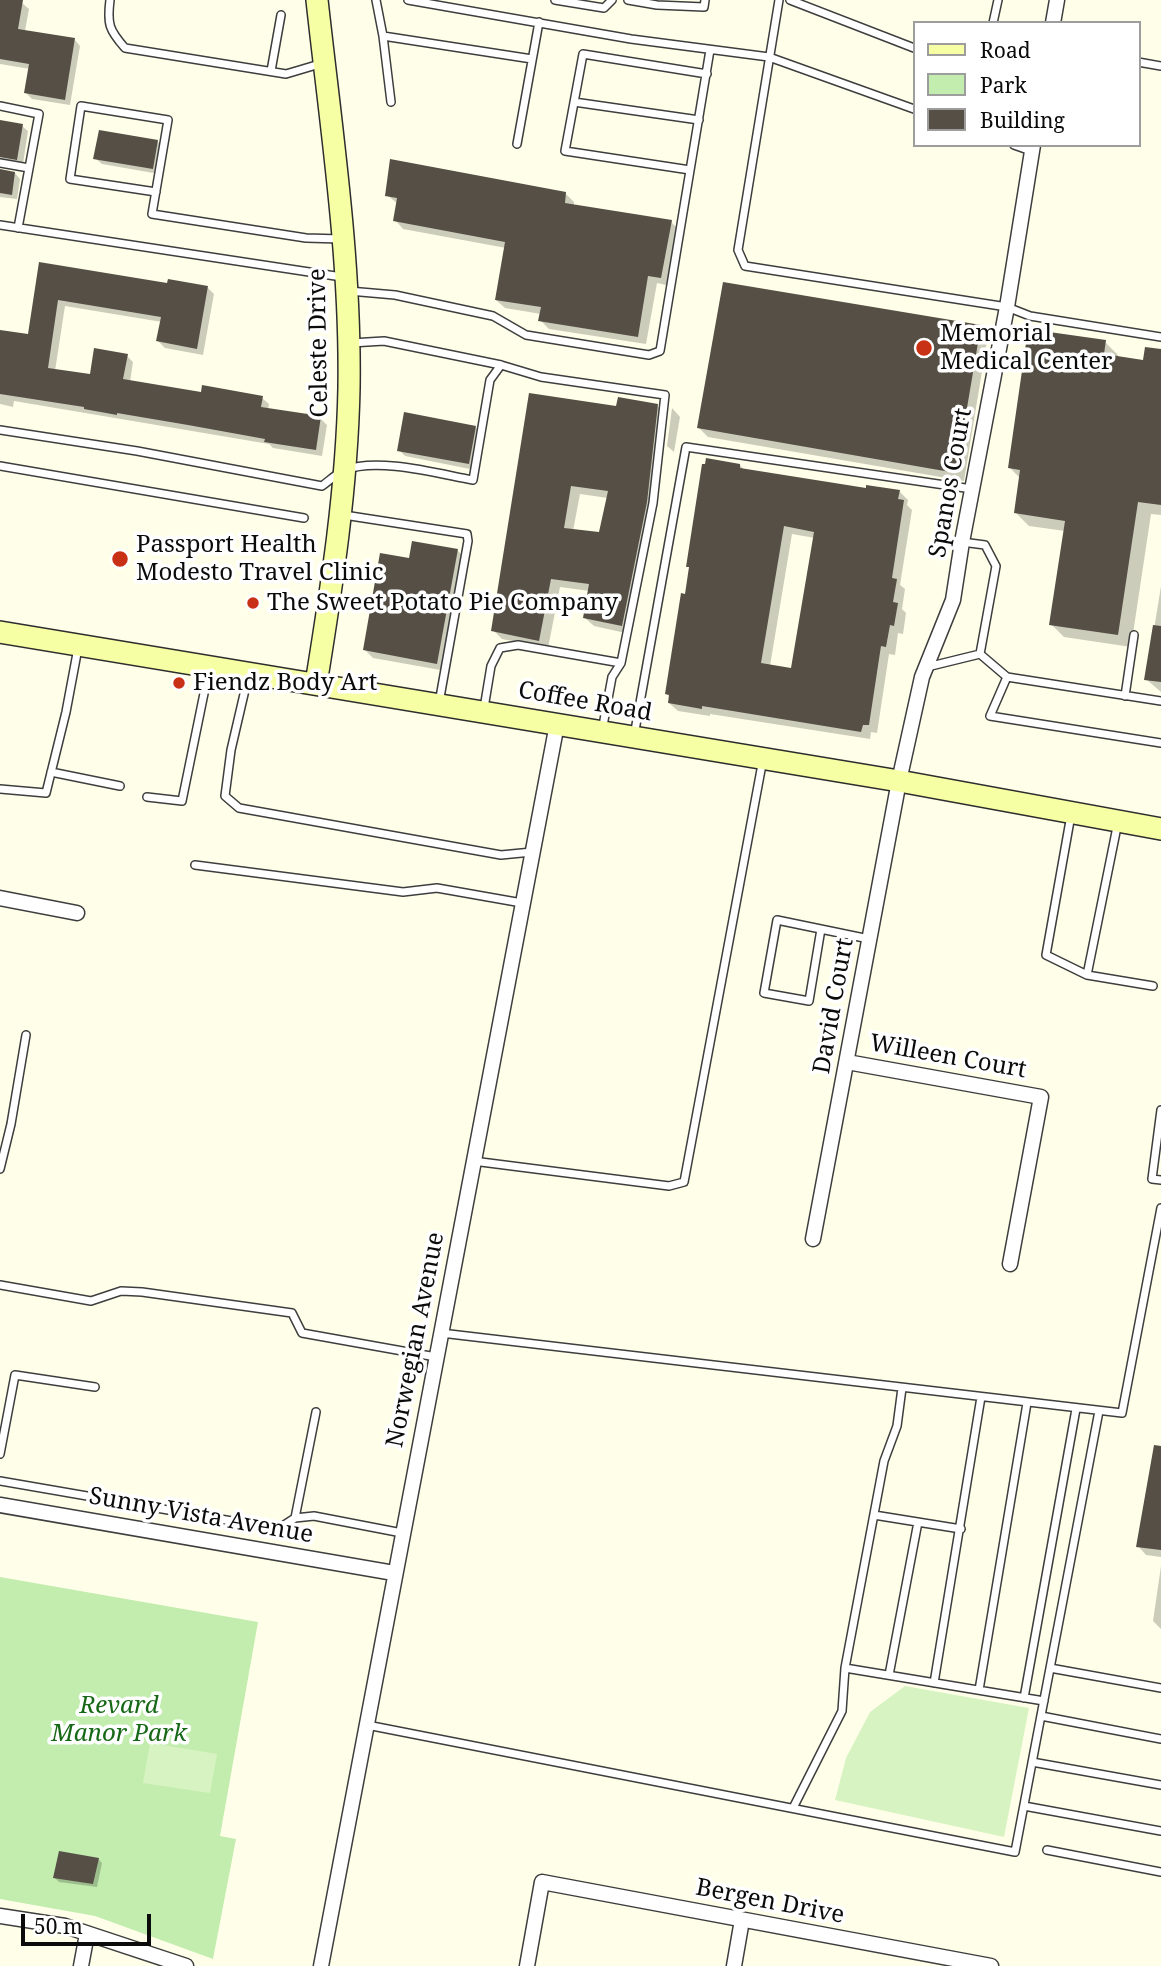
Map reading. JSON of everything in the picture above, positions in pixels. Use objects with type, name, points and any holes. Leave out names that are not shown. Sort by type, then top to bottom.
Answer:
[{"type":"main road","name":"Celeste Drive","points":[[316,684],[341,515],[345,470],[348,343],[342,239],[318,0]]},
{"type":"main road","name":"Coffee Road","points":[[0,632],[898,781],[1161,830]]},
{"type":"street","points":[[1053,21],[1058,0]]},
{"type":"street","name":"Spanos Court","points":[[898,781],[922,677],[953,600],[1007,307],[1032,148]]},
{"type":"street","name":"Norwegian Avenue","points":[[321,1966],[557,724]]},
{"type":"street","name":"David Court","points":[[813,1239],[898,781]]},
{"type":"street","points":[[0,898],[77,913]]},
{"type":"street","name":"Willeen Court","points":[[847,1062],[1041,1097],[1010,1264]]},
{"type":"street","name":"Sunny Vista Avenue","points":[[0,1504],[394,1573]]},
{"type":"street","name":"Bergen Drive","points":[[527,1966],[542,1882],[945,1962],[991,1966]]},
{"type":"street","points":[[0,1916],[65,1927],[186,1966]]},
{"type":"street","points":[[734,1966],[742,1920]]},
{"type":"street","points":[[82,1966],[87,1934]]},
{"type":"lane","points":[[110,0],[107,20],[114,35],[125,48],[286,74],[324,63]]},
{"type":"lane","points":[[376,0],[391,102]]},
{"type":"lane","points":[[408,0],[769,58],[912,108]]},
{"type":"lane","points":[[555,0],[604,8],[612,0]]},
{"type":"lane","points":[[628,0],[657,5],[704,7],[705,0]]},
{"type":"lane","points":[[779,0],[738,250],[745,265],[1007,307],[1030,316],[1161,337]]},
{"type":"lane","points":[[790,0],[912,47]]},
{"type":"lane","points":[[993,21],[998,0]]},
{"type":"lane","points":[[271,71],[281,15]]},
{"type":"lane","points":[[517,144],[539,22]]},
{"type":"lane","points":[[383,36],[533,59]]},
{"type":"lane","points":[[0,225],[345,284],[493,316],[526,335],[649,355],[660,351],[710,50]]},
{"type":"lane","points":[[690,170],[565,151],[583,54],[706,74]]},
{"type":"lane","points":[[1140,62],[1161,66]]},
{"type":"lane","points":[[574,102],[699,120]]},
{"type":"lane","points":[[0,106],[39,114],[18,228]]},
{"type":"lane","points":[[156,192],[70,179],[81,106],[168,120],[156,192],[152,214],[306,238],[342,239]]},
{"type":"lane","points":[[0,163],[29,168]]},
{"type":"lane","points":[[348,343],[384,341],[501,365],[541,377],[665,394],[653,503],[621,663],[612,677],[602,731]]},
{"type":"lane","points":[[0,429],[137,451],[322,486],[345,470],[373,466],[398,467],[473,480],[491,380],[501,365]]},
{"type":"lane","points":[[634,737],[686,447],[972,489]]},
{"type":"lane","points":[[0,467],[304,519]]},
{"type":"lane","points":[[341,515],[467,534],[468,541],[439,704]]},
{"type":"lane","points":[[962,542],[985,545],[996,566],[981,654]]},
{"type":"lane","points":[[1125,695],[1135,635]]},
{"type":"lane","points":[[0,789],[46,793],[66,712],[78,645]]},
{"type":"lane","points":[[483,712],[491,666],[500,648],[518,645],[621,663]]},
{"type":"lane","points":[[927,667],[981,654]]},
{"type":"lane","points":[[981,654],[1007,677],[1161,701]]},
{"type":"lane","points":[[146,797],[182,801],[209,666]]},
{"type":"lane","points":[[249,673],[231,750],[225,796],[239,808],[501,855],[533,852]]},
{"type":"lane","points":[[1007,677],[990,716],[1161,743]]},
{"type":"lane","points":[[473,1161],[669,1186],[684,1181],[763,758]]},
{"type":"lane","points":[[51,772],[120,786]]},
{"type":"lane","points":[[1071,813],[1046,955],[1087,975],[1153,986]]},
{"type":"lane","points":[[1087,975],[1118,822]]},
{"type":"lane","points":[[195,865],[403,892],[437,888],[523,903]]},
{"type":"lane","points":[[821,929],[810,1000],[764,993],[777,920],[821,929],[869,939]]},
{"type":"lane","points":[[0,1168],[11,1124],[26,1035]]},
{"type":"lane","points":[[1161,1110],[1152,1179],[1161,1180]]},
{"type":"lane","points":[[440,1333],[1122,1413],[1161,1209]]},
{"type":"lane","points":[[0,1286],[91,1301],[121,1292],[142,1292],[292,1313],[302,1333],[436,1356]]},
{"type":"lane","points":[[0,1454],[15,1375],[95,1387]]},
{"type":"lane","points":[[793,1808],[842,1711],[845,1668],[884,1461],[897,1426],[901,1388]]},
{"type":"lane","points":[[934,1683],[981,1397]]},
{"type":"lane","points":[[979,1690],[1027,1403]]},
{"type":"lane","points":[[1024,1698],[1076,1409]]},
{"type":"lane","points":[[366,1725],[1015,1852],[1099,1411]]},
{"type":"lane","points":[[295,1518],[316,1412]]},
{"type":"lane","points":[[0,1481],[278,1529],[295,1518],[314,1516],[402,1533]]},
{"type":"lane","points":[[874,1515],[961,1529]]},
{"type":"lane","points":[[889,1675],[918,1522]]},
{"type":"lane","points":[[845,1668],[1044,1701]]},
{"type":"lane","points":[[1050,1668],[1161,1688]]},
{"type":"lane","points":[[1041,1716],[1161,1739]]},
{"type":"lane","points":[[1032,1762],[1161,1785]]},
{"type":"lane","points":[[1024,1806],[1161,1831]]},
{"type":"lane","points":[[1047,1850],[1161,1872]]},
{"type":"green space","name":"Revard Manor Park","points":[[0,1577],[258,1622],[220,1836],[236,1839],[213,1959],[95,1916],[0,1899]]},
{"type":"green space","points":[[905,1686],[1029,1708],[1004,1837],[835,1800],[846,1758],[870,1712]]},
{"type":"green space","points":[[150,1743],[217,1754],[210,1793],[143,1783]]},
{"type":"building","points":[[0,0],[23,0],[18,29],[75,38],[65,100],[24,93],[29,64],[0,59]]},
{"type":"building","points":[[0,120],[23,124],[17,160],[0,157]]},
{"type":"building","points":[[99,130],[158,140],[153,169],[93,159]]},
{"type":"building","points":[[390,159],[566,192],[565,203],[672,220],[661,278],[648,276],[638,337],[538,321],[541,307],[495,300],[505,242],[393,221],[397,198],[385,196]]},
{"type":"building","points":[[0,169],[15,172],[12,195],[0,193]]},
{"type":"building","points":[[39,262],[167,283],[168,279],[208,286],[197,349],[156,341],[161,317],[58,300],[48,368],[90,374],[94,348],[128,354],[123,379],[201,392],[202,385],[263,396],[261,407],[321,416],[316,450],[264,442],[265,439],[188,425],[0,394],[0,330],[28,334]]},
{"type":"building","points":[[723,282],[981,325],[956,473],[697,428]]},
{"type":"building","points":[[1028,329],[1106,340],[1104,354],[1143,360],[1145,347],[1161,349],[1161,505],[1138,502],[1118,635],[1049,625],[1065,521],[1014,513],[1020,470],[1008,468]]},
{"type":"building","points":[[529,393],[616,406],[618,397],[658,404],[647,502],[622,626],[583,618],[589,584],[551,579],[539,641],[491,631]],"holes":[[[571,486],[608,491],[599,532],[564,528]]]},
{"type":"building","points":[[404,412],[476,426],[469,464],[397,451]]},
{"type":"building","points":[[706,458],[740,464],[740,468],[866,488],[866,485],[900,490],[898,499],[904,500],[892,578],[897,579],[893,602],[898,603],[894,626],[890,625],[886,647],[881,646],[869,725],[863,725],[861,732],[668,703],[669,695],[665,694],[681,593],[685,594],[689,567],[686,567],[702,464],[705,464]],"holes":[[[784,526],[814,532],[791,668],[761,663]]]},
{"type":"building","points":[[412,541],[458,549],[437,664],[363,650],[380,553],[409,558]]},
{"type":"building","points":[[1153,625],[1161,626],[1161,682],[1144,680]]},
{"type":"building","points":[[1154,1445],[1161,1446],[1161,1550],[1136,1547]]},
{"type":"building","points":[[59,1851],[99,1858],[93,1884],[53,1878]]},
{"type":"place","name":"Memorial Medical Center","points":[[924,348]]},
{"type":"place","name":"Passport Health Modesto Travel Clinic","points":[[120,559]]},
{"type":"place","name":"The Sweet Potato Pie Company","points":[[253,603]]},
{"type":"place","name":"Fiendz Body Art","points":[[179,683]]}]
